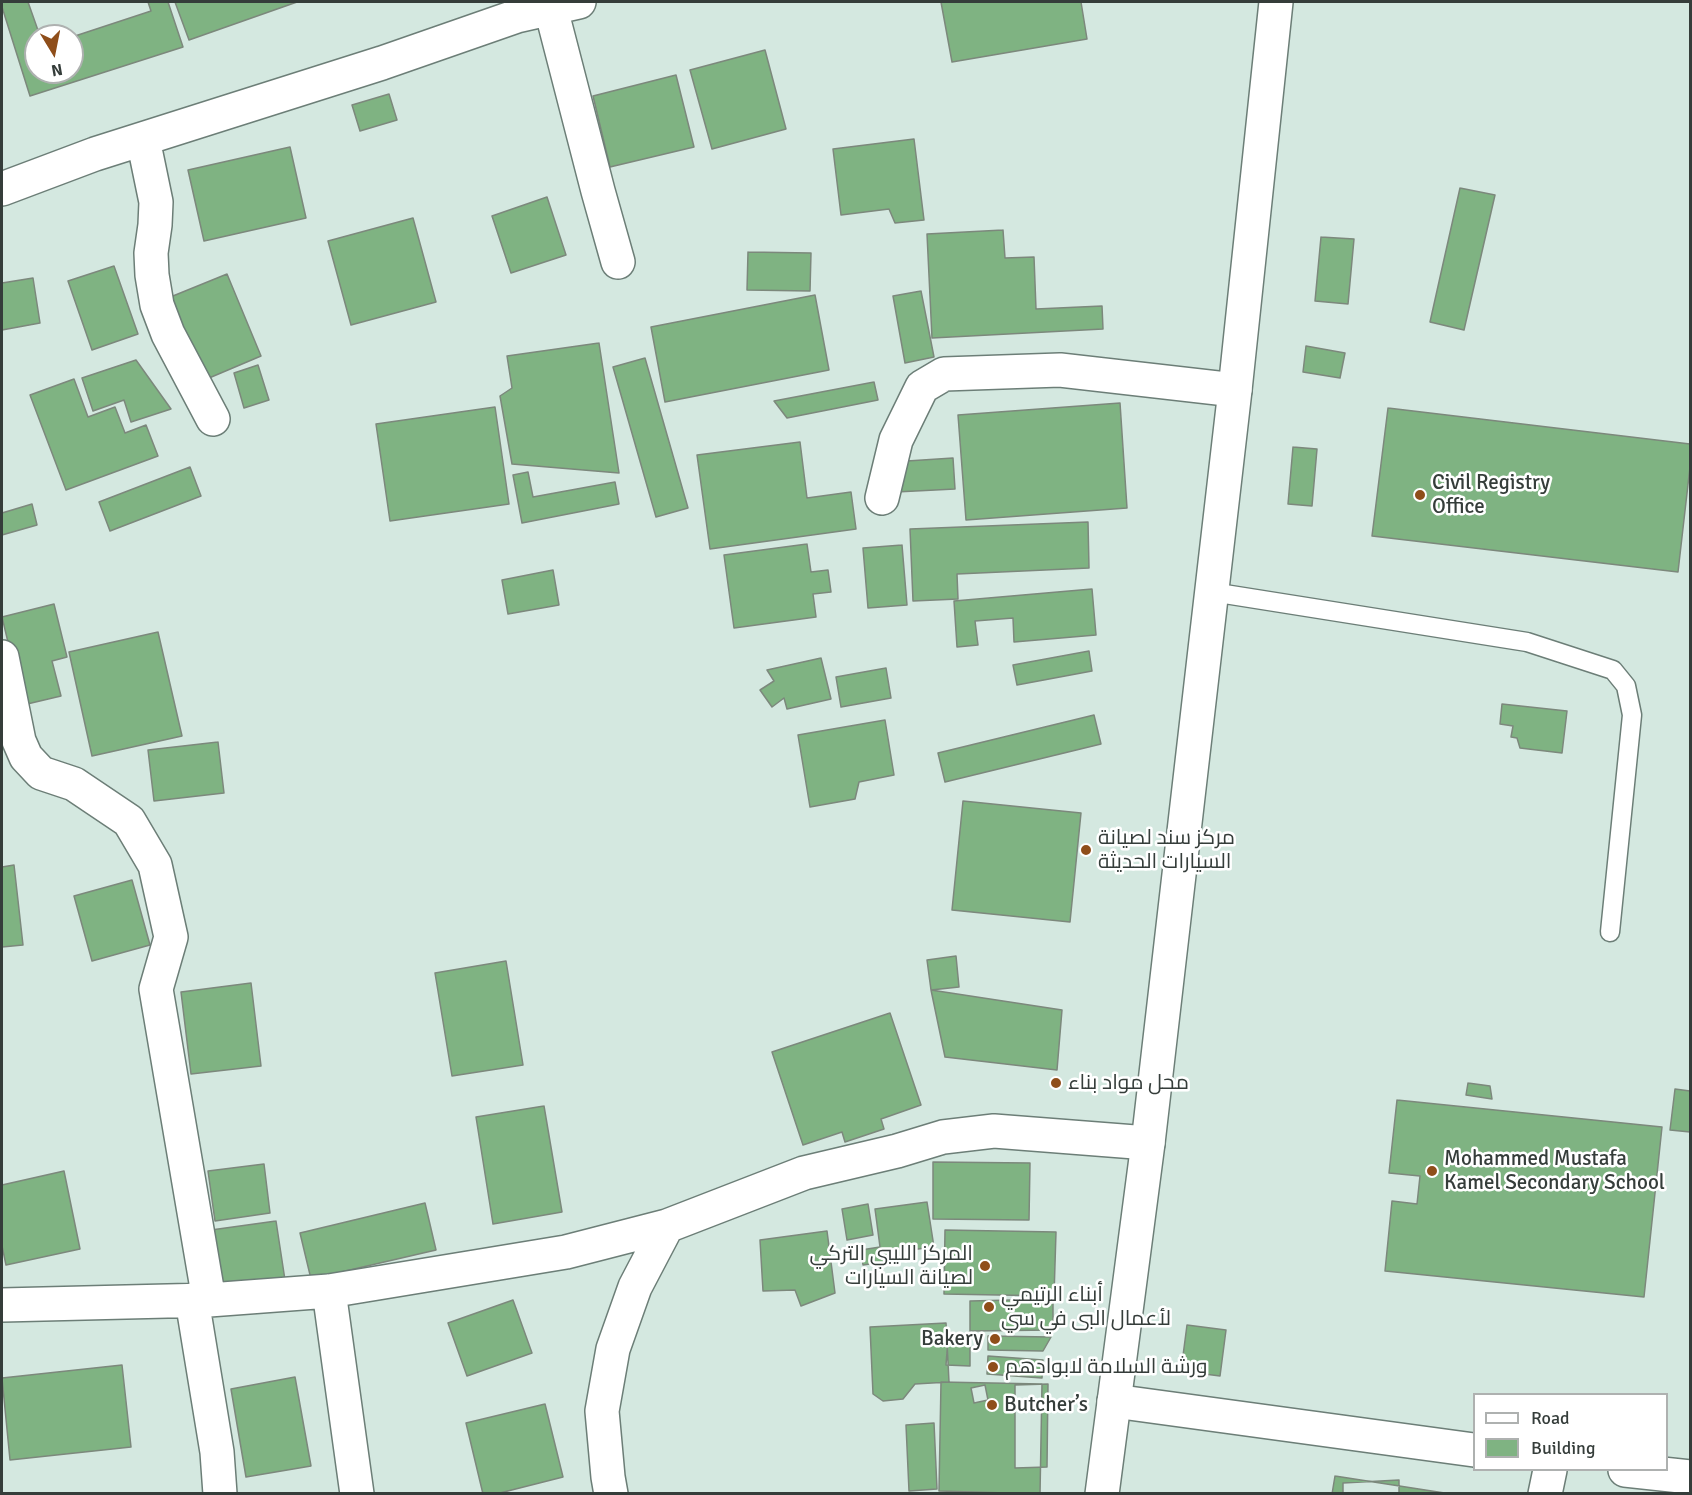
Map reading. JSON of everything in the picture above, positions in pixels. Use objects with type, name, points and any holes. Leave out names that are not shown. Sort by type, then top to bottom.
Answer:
[{"type":"main road","points":[[1102,1494],[1148,1143],[1235,390],[1276,2]]},
{"type":"main road","points":[[2,189],[95,154],[382,63],[514,9],[565,5],[598,191],[618,262]]},
{"type":"main road","points":[[142,139],[156,202],[151,253],[157,305],[168,334],[213,419]]},
{"type":"main road","points":[[882,498],[896,440],[922,387],[944,374],[1060,370],[1235,390]]},
{"type":"main road","points":[[2,657],[19,741],[26,757],[41,773],[74,784],[129,821],[155,865],[171,937],[156,989],[201,1300],[220,1494]]},
{"type":"main road","points":[[2,1305],[201,1300],[329,1292],[566,1252],[667,1226],[804,1173],[897,1151],[943,1137],[994,1131],[1148,1143]]},
{"type":"main road","points":[[611,1494],[602,1411],[613,1348],[635,1287],[667,1226]]},
{"type":"main road","points":[[329,1292],[357,1494]]},
{"type":"main road","points":[[1114,1401],[1473,1450]]},
{"type":"main road","points":[[1545,1494],[1550,1471]]},
{"type":"main road","points":[[1634,1471],[1690,1477]]},
{"type":"lane","points":[[1212,592],[1527,642],[1613,670],[1626,686],[1632,715],[1610,932]]},
{"type":"building","points":[[2,2],[28,2],[36,24],[24,24],[24,77]]},
{"type":"building","points":[[148,2],[168,2],[183,47],[84,79],[84,33],[151,11]]},
{"type":"building","points":[[175,2],[297,2],[189,40]]},
{"type":"building","points":[[941,2],[1081,2],[1087,39],[952,62]]},
{"type":"building","points":[[765,50],[786,129],[712,149],[690,70]]},
{"type":"building","points":[[676,75],[694,147],[610,167],[593,96]]},
{"type":"building","points":[[26,84],[67,84],[30,96]]},
{"type":"building","points":[[389,94],[397,120],[360,131],[352,105]]},
{"type":"building","points":[[914,139],[924,220],[895,223],[889,209],[841,215],[833,149]]},
{"type":"building","points":[[290,147],[306,218],[204,241],[188,170]]},
{"type":"building","points":[[1460,188],[1495,195],[1464,330],[1430,322]]},
{"type":"building","points":[[547,197],[566,255],[511,273],[492,216]]},
{"type":"building","points":[[413,218],[436,302],[351,325],[328,241]]},
{"type":"building","points":[[1003,230],[1005,258],[1034,257],[1036,309],[1102,306],[1103,329],[932,338],[927,234]]},
{"type":"building","points":[[1321,237],[1354,239],[1348,304],[1315,301]]},
{"type":"building","points":[[748,252],[811,253],[810,291],[747,290]]},
{"type":"building","points":[[114,266],[138,334],[92,350],[68,281]]},
{"type":"building","points":[[227,274],[261,356],[202,381],[168,298]]},
{"type":"building","points":[[33,278],[40,323],[2,330],[2,283]]},
{"type":"building","points":[[921,291],[934,357],[905,363],[893,296]]},
{"type":"building","points":[[815,295],[829,370],[665,402],[651,327]]},
{"type":"building","points":[[599,343],[619,473],[512,464],[500,396],[512,388],[507,356]]},
{"type":"building","points":[[1306,346],[1345,353],[1340,378],[1303,372]]},
{"type":"building","points":[[645,358],[688,508],[656,517],[613,367]]},
{"type":"building","points":[[136,360],[171,409],[131,422],[124,400],[93,411],[82,378]]},
{"type":"building","points":[[258,365],[269,400],[244,408],[234,373]]},
{"type":"building","points":[[74,379],[88,417],[115,407],[125,433],[146,425],[158,456],[66,490],[30,395]]},
{"type":"building","points":[[874,382],[878,400],[787,418],[774,401]]},
{"type":"building","points":[[1120,403],[1127,508],[966,520],[958,415]]},
{"type":"building","points":[[495,407],[509,504],[390,521],[376,424]]},
{"type":"building","points":[[1388,408],[1690,444],[1690,467],[1678,572],[1372,536]]},
{"type":"building","points":[[800,442],[807,498],[851,492],[856,529],[710,549],[697,455]]},
{"type":"building","points":[[1293,447],[1317,449],[1312,506],[1288,504]]},
{"type":"building","points":[[953,458],[955,489],[896,492],[907,461]]},
{"type":"building","points":[[190,467],[201,496],[110,531],[99,502]]},
{"type":"building","points":[[528,472],[533,497],[615,482],[619,504],[522,523],[513,475]]},
{"type":"building","points":[[32,504],[37,525],[2,535],[2,513]]},
{"type":"building","points":[[1088,522],[1089,568],[957,574],[958,599],[913,601],[910,529]]},
{"type":"building","points":[[807,544],[811,572],[828,570],[831,592],[813,594],[816,617],[734,628],[724,555]]},
{"type":"building","points":[[902,545],[907,605],[868,608],[863,548]]},
{"type":"building","points":[[553,570],[559,605],[508,614],[502,580]]},
{"type":"building","points":[[1092,589],[1096,635],[1014,642],[1013,618],[975,621],[978,645],[957,647],[954,601]]},
{"type":"building","points":[[54,604],[67,657],[52,661],[61,696],[23,705],[2,617]]},
{"type":"building","points":[[158,632],[182,736],[92,756],[69,652]]},
{"type":"building","points":[[1089,651],[1092,671],[1017,685],[1013,665]]},
{"type":"building","points":[[821,658],[831,699],[787,709],[784,698],[772,707],[760,690],[774,681],[767,670]]},
{"type":"building","points":[[886,668],[891,698],[841,707],[836,677]]},
{"type":"building","points":[[1502,704],[1567,711],[1562,753],[1520,748],[1517,738],[1511,737],[1513,726],[1500,724]]},
{"type":"building","points":[[1094,715],[1101,744],[945,782],[938,753]]},
{"type":"building","points":[[885,720],[894,775],[859,782],[855,799],[810,807],[798,735]]},
{"type":"building","points":[[218,742],[224,793],[154,801],[148,750]]},
{"type":"building","points":[[963,801],[1081,813],[1070,922],[952,910]]},
{"type":"building","points":[[14,865],[23,945],[2,947],[2,867]]},
{"type":"building","points":[[132,880],[150,945],[92,961],[74,896]]},
{"type":"building","points":[[956,956],[959,987],[931,990],[927,960]]},
{"type":"building","points":[[506,961],[523,1065],[452,1076],[435,973]]},
{"type":"building","points":[[251,983],[261,1066],[191,1074],[181,992]]},
{"type":"building","points":[[931,990],[1062,1010],[1057,1070],[945,1057]]},
{"type":"building","points":[[890,1013],[921,1105],[881,1119],[884,1129],[845,1142],[842,1132],[803,1145],[772,1052]]},
{"type":"building","points":[[1468,1083],[1490,1086],[1492,1099],[1466,1095]]},
{"type":"building","points":[[1675,1089],[1690,1091],[1690,1132],[1670,1130]]},
{"type":"building","points":[[1397,1100],[1662,1127],[1644,1297],[1385,1271],[1392,1201],[1417,1204],[1420,1176],[1389,1173]]},
{"type":"building","points":[[544,1106],[562,1212],[493,1224],[476,1117]]},
{"type":"building","points":[[933,1162],[1030,1163],[1029,1220],[933,1219]]},
{"type":"building","points":[[264,1164],[270,1213],[215,1221],[208,1171]]},
{"type":"building","points":[[64,1171],[80,1249],[6,1265],[2,1246],[2,1185]]},
{"type":"building","points":[[927,1202],[934,1247],[902,1251],[903,1259],[863,1265],[861,1250],[880,1247],[875,1209]]},
{"type":"building","points":[[425,1203],[436,1250],[311,1279],[300,1233]]},
{"type":"building","points":[[868,1204],[873,1235],[847,1240],[842,1209]]},
{"type":"building","points":[[276,1221],[285,1280],[220,1290],[211,1230]]},
{"type":"building","points":[[945,1230],[1056,1232],[1054,1296],[944,1294]]},
{"type":"building","points":[[827,1231],[835,1293],[801,1306],[795,1290],[763,1291],[760,1240]]},
{"type":"building","points":[[1053,1299],[1053,1330],[970,1331],[970,1301]]},
{"type":"building","points":[[513,1300],[532,1353],[467,1376],[448,1323]]},
{"type":"building","points":[[946,1323],[949,1382],[915,1384],[903,1399],[883,1401],[873,1394],[870,1327]]},
{"type":"building","points":[[1187,1325],[1226,1330],[1220,1376],[1181,1371]]},
{"type":"building","points":[[988,1336],[1051,1337],[1043,1351],[988,1350]]},
{"type":"building","points":[[948,1339],[970,1340],[970,1366],[946,1365]]},
{"type":"building","points":[[988,1356],[1043,1360],[1042,1378],[987,1374]]},
{"type":"building","points":[[122,1365],[131,1447],[10,1460],[2,1378]]},
{"type":"building","points":[[295,1377],[311,1466],[246,1477],[231,1389]]},
{"type":"building","points":[[941,1382],[1042,1384],[1040,1494],[939,1491]]},
{"type":"building","points":[[1048,1384],[1047,1467],[1015,1468],[1015,1385]]},
{"type":"building","points":[[985,1385],[988,1400],[974,1403],[971,1388]]},
{"type":"building","points":[[545,1404],[563,1477],[496,1494],[483,1494],[466,1423]]},
{"type":"building","points":[[934,1423],[937,1489],[909,1491],[906,1425]]},
{"type":"building","points":[[1335,1476],[1451,1494],[1332,1494]]},
{"type":"building","points":[[1399,1480],[1399,1494],[1343,1494],[1343,1483]]},
{"type":"place","name":"Civil Registry Office","points":[[1420,495]]},
{"type":"place","name":"مركز سند لصيانة السيارات الحديثة","points":[[1086,850]]},
{"type":"place","name":"محل مواد بناء","points":[[1056,1083]]},
{"type":"place","name":"Mohammed Mustafa Kamel Secondary School","points":[[1432,1171]]},
{"type":"place","name":"المركز الليبي التركي لصيانة السيارات","points":[[985,1266]]},
{"type":"place","name":"أبناء الرتيمي لأعمال البى في سي","points":[[989,1307]]},
{"type":"place","name":"Bakery","points":[[995,1339]]},
{"type":"place","name":"ورشة السلامة لابوادهم","points":[[993,1367]]},
{"type":"place","name":"Butcher’s","points":[[992,1405]]}]
